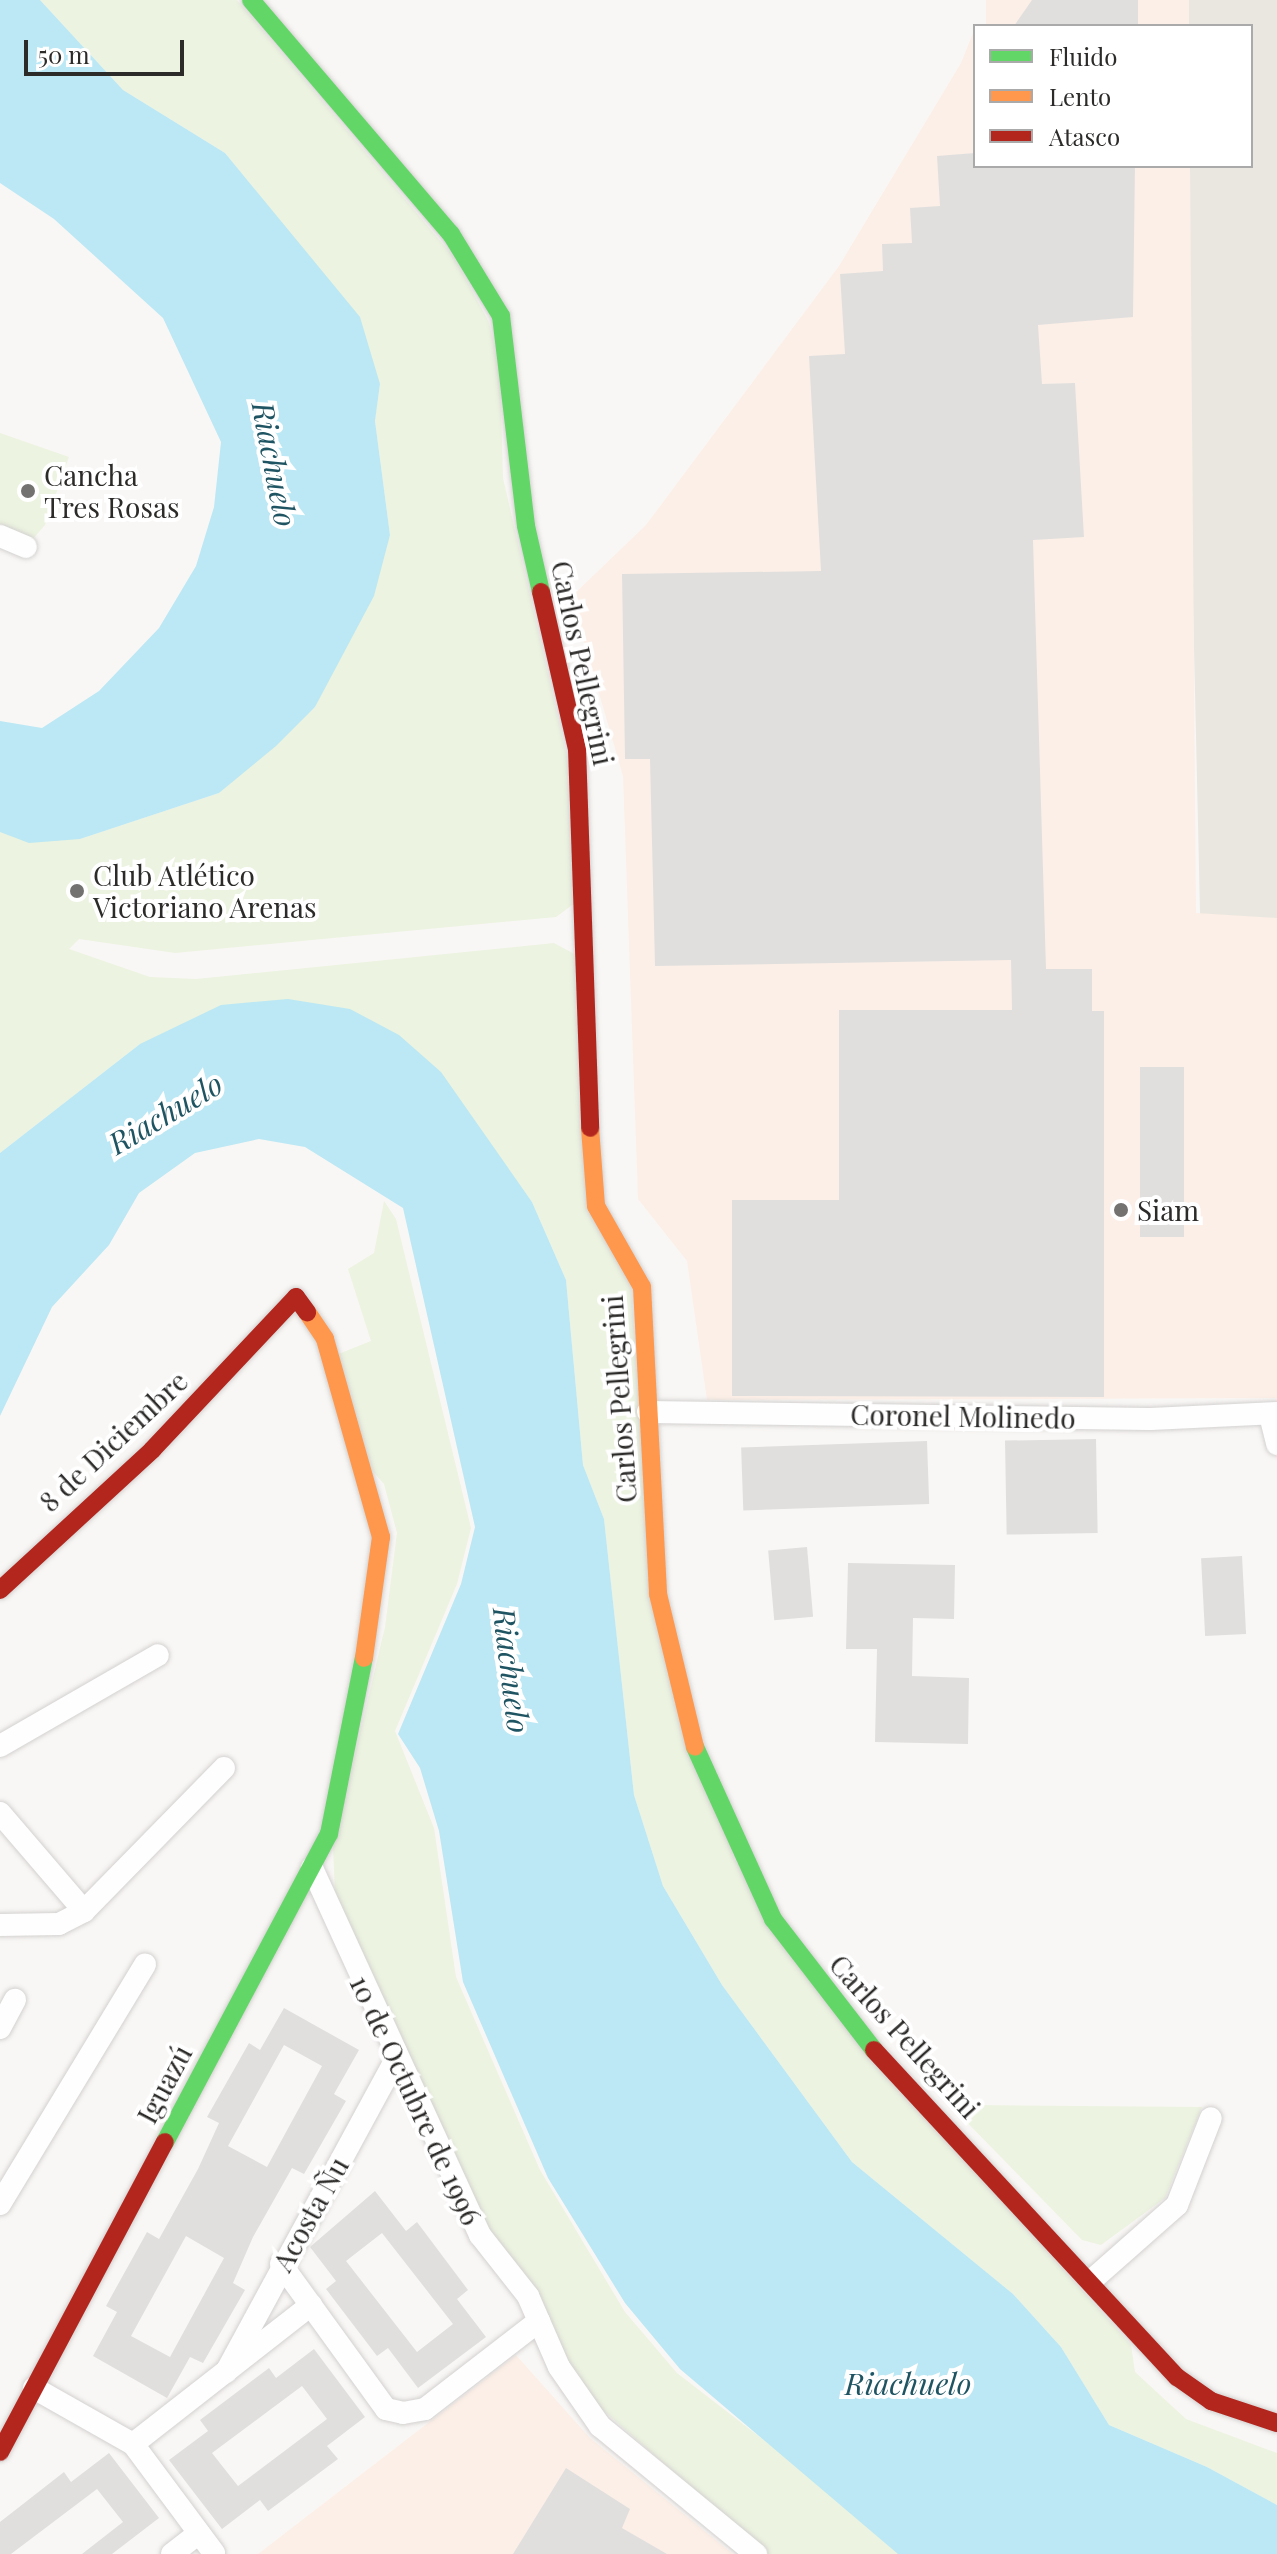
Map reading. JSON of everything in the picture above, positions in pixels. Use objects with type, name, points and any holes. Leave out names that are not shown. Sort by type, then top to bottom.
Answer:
[{"type":"street","name":"Carlos Pellegrini","points":[[251,0],[420,193],[480,275],[501,316],[526,526],[577,749],[592,1185],[596,1206],[642,1287],[658,1594],[675,1684],[700,1769],[740,1857],[805,1968],[848,2023],[1092,2280],[1186,2384],[1211,2401],[1277,2423]]},
{"type":"street","points":[[0,536],[26,547]]},
{"type":"street","name":"8 de Diciembre","points":[[0,1590],[57,1531],[152,1450],[296,1297]]},
{"type":"street","name":"Iguazú","points":[[0,2452],[329,1834],[353,1732],[381,1537],[325,1339],[296,1297]]},
{"type":"street","name":"Coronel Molinedo","points":[[648,1412],[1274,1414]]},
{"type":"street","points":[[1274,1414],[1277,1444]]},
{"type":"street","points":[[0,1746],[158,1655]]},
{"type":"street","points":[[0,1925],[59,1924],[84,1911],[224,1768]]},
{"type":"street","points":[[0,1813],[84,1911]]},
{"type":"street","name":"10 de Octubre de 1996","points":[[312,1868],[480,2235],[528,2296],[559,2367],[600,2426],[756,2554]]},
{"type":"street","points":[[0,2204],[145,1965]]},
{"type":"street","points":[[0,2028],[15,2000]]},
{"type":"street","name":"Acosta Ñu","points":[[226,2372],[281,2264],[397,2057]]},
{"type":"street","points":[[1092,2280],[1177,2205],[1211,2118]]},
{"type":"street","points":[[281,2264],[386,2409],[425,2409],[539,2321]]},
{"type":"street","name":"Acosta Ñu","points":[[133,2444],[311,2305]]},
{"type":"street","points":[[34,2388],[133,2444],[214,2553]]},
{"type":"street","points":[[172,2554],[199,2533]]},
{"type":"shaded area","points":[[986,0],[1189,0],[1189,24],[986,24]]},
{"type":"shaded area","points":[[1181,0],[1277,0],[1277,1379],[1211,1394],[1183,168],[1253,168],[1253,24],[1180,24]]},
{"type":"shaded area","points":[[973,33],[973,168],[1190,168],[1196,913],[1277,918],[1277,1398],[707,1400],[687,1261],[638,1199],[623,776],[571,597],[646,525],[839,266],[961,63]]},
{"type":"shaded area","points":[[516,2355],[590,2438],[733,2554],[258,2554]]},
{"type":"green space","points":[[40,0],[237,0],[453,256],[489,322],[500,372],[503,478],[567,757],[575,903],[556,917],[175,953],[79,939],[69,949],[150,977],[196,979],[554,943],[578,956],[583,1160],[630,1274],[653,1597],[734,1859],[1041,2244],[1131,2345],[1135,2372],[1186,2419],[1277,2453],[1277,2505],[1207,2467],[1109,2425],[1061,2347],[1013,2294],[852,2162],[722,1985],[663,1886],[634,1795],[604,1519],[583,1465],[566,1280],[532,1202],[487,1139],[140,1044],[0,1153],[0,832],[80,839],[219,793],[315,707],[390,535],[375,421],[380,384],[261,197],[225,153],[123,90]]},
{"type":"green space","name":"Cancha Tres Rosas","points":[[0,433],[69,457],[45,525],[26,547],[0,536]]},
{"type":"green space","points":[[384,1201],[396,1219],[471,1528],[457,1584],[395,1731],[434,1828],[456,1977],[540,2170],[625,2312],[677,2373],[911,2554],[767,2554],[588,2397],[491,2237],[335,1894],[333,1847],[385,1627],[397,1533],[384,1484],[369,1467],[336,1355],[371,1341],[348,1269],[374,1253]]},
{"type":"green space","points":[[952,2107],[1202,2107],[1165,2198],[1101,2245],[1082,2240]]},
{"type":"water","name":"Riachuelo","points":[[0,0],[40,0],[123,90],[225,153],[360,317],[380,384],[375,421],[390,535],[374,596],[315,707],[276,746],[219,793],[80,839],[29,843],[0,832],[0,721],[42,728],[99,691],[159,628],[196,566],[214,507],[221,442],[163,318],[54,219],[0,183]]},
{"type":"water","name":"Riachuelo","points":[[288,999],[350,1009],[399,1035],[441,1072],[532,1202],[566,1280],[583,1465],[604,1519],[634,1795],[663,1886],[722,1985],[852,2162],[1013,2294],[1061,2347],[1109,2425],[1207,2467],[1277,2505],[1277,2554],[898,2554],[680,2369],[625,2303],[548,2178],[463,1982],[439,1831],[420,1768],[398,1734],[461,1584],[475,1527],[403,1208],[305,1147],[259,1139],[195,1153],[139,1193],[109,1245],[52,1307],[0,1416],[0,1153],[140,1044],[221,1005]]},
{"type":"building","points":[[1032,0],[1138,0],[1138,24],[1015,24]]},
{"type":"building","points":[[973,153],[973,168],[1135,168],[1133,317],[1038,325],[1042,384],[1075,383],[1084,537],[1033,540],[1046,969],[1092,969],[1092,1011],[1104,1011],[1104,1397],[732,1396],[732,1200],[839,1200],[839,1010],[1012,1010],[1011,960],[655,966],[650,759],[625,759],[622,574],[821,571],[809,356],[845,354],[840,274],[883,271],[882,244],[912,243],[910,208],[940,206],[937,156]]},
{"type":"building","points":[[1140,1067],[1184,1067],[1184,1237],[1140,1237]]},
{"type":"building","points":[[1096,1439],[1098,1533],[1007,1535],[1005,1441]]},
{"type":"building","points":[[927,1441],[929,1504],[743,1510],[741,1447]]},
{"type":"building","points":[[807,1547],[813,1617],[774,1620],[768,1550]]},
{"type":"building","points":[[1242,1556],[1246,1634],[1205,1636],[1201,1558]]},
{"type":"building","points":[[848,1563],[955,1565],[954,1619],[913,1618],[912,1676],[969,1678],[968,1744],[875,1742],[877,1649],[846,1649]]},
{"type":"building","points":[[284,2008],[359,2050],[334,2094],[346,2101],[304,2174],[292,2168],[253,2237],[233,2283],[245,2290],[203,2363],[190,2357],[167,2398],[93,2356],[117,2312],[106,2306],[147,2232],[159,2239],[198,2169],[219,2123],[207,2117],[249,2043],[260,2050]],"holes":[[[284,2045],[322,2066],[267,2167],[228,2146]],[[186,2236],[224,2258],[170,2357],[131,2336]]]},
{"type":"building","points":[[375,2191],[406,2231],[417,2222],[468,2290],[457,2299],[486,2337],[418,2388],[388,2348],[377,2356],[326,2289],[336,2281],[310,2247]],"holes":[[[382,2233],[453,2324],[417,2352],[346,2261]]]},
{"type":"building","points":[[314,2349],[365,2417],[327,2446],[338,2459],[268,2511],[260,2500],[222,2529],[169,2460],[208,2431],[200,2420],[269,2368],[276,2378]],"holes":[[[302,2386],[327,2419],[238,2486],[212,2453]]]},
{"type":"building","points":[[109,2453],[159,2518],[112,2554],[82,2554],[123,2522],[97,2489],[11,2554],[0,2554],[0,2522],[64,2472],[71,2482]]},
{"type":"building","points":[[566,2468],[630,2509],[622,2528],[667,2554],[513,2554]]},
{"type":"traffic: fast","points":[[251,0],[451,234],[501,316],[526,526],[541,592]]},
{"type":"traffic: fast","points":[[165,2142],[329,1834],[364,1658]]},
{"type":"traffic: fast","points":[[695,1747],[773,1919],[874,2050]]},
{"type":"traffic: slow","points":[[590,1128],[596,1206],[642,1287],[658,1594],[695,1747]]},
{"type":"traffic: slow","points":[[307,1312],[325,1339],[381,1537],[364,1658]]},
{"type":"traffic: jam","points":[[541,592],[577,749],[590,1128]]},
{"type":"traffic: jam","points":[[0,1590],[152,1450],[296,1297],[307,1312]]},
{"type":"traffic: jam","points":[[874,2050],[1177,2377],[1211,2401],[1277,2423]]},
{"type":"traffic: jam","points":[[0,2452],[165,2142]]},
{"type":"place","name":"Cancha Tres Rosas","points":[[28,491]]},
{"type":"place","name":"Club Atlético Victoriano Arenas","points":[[77,891]]},
{"type":"place","name":"Siam","points":[[1121,1210]]}]
